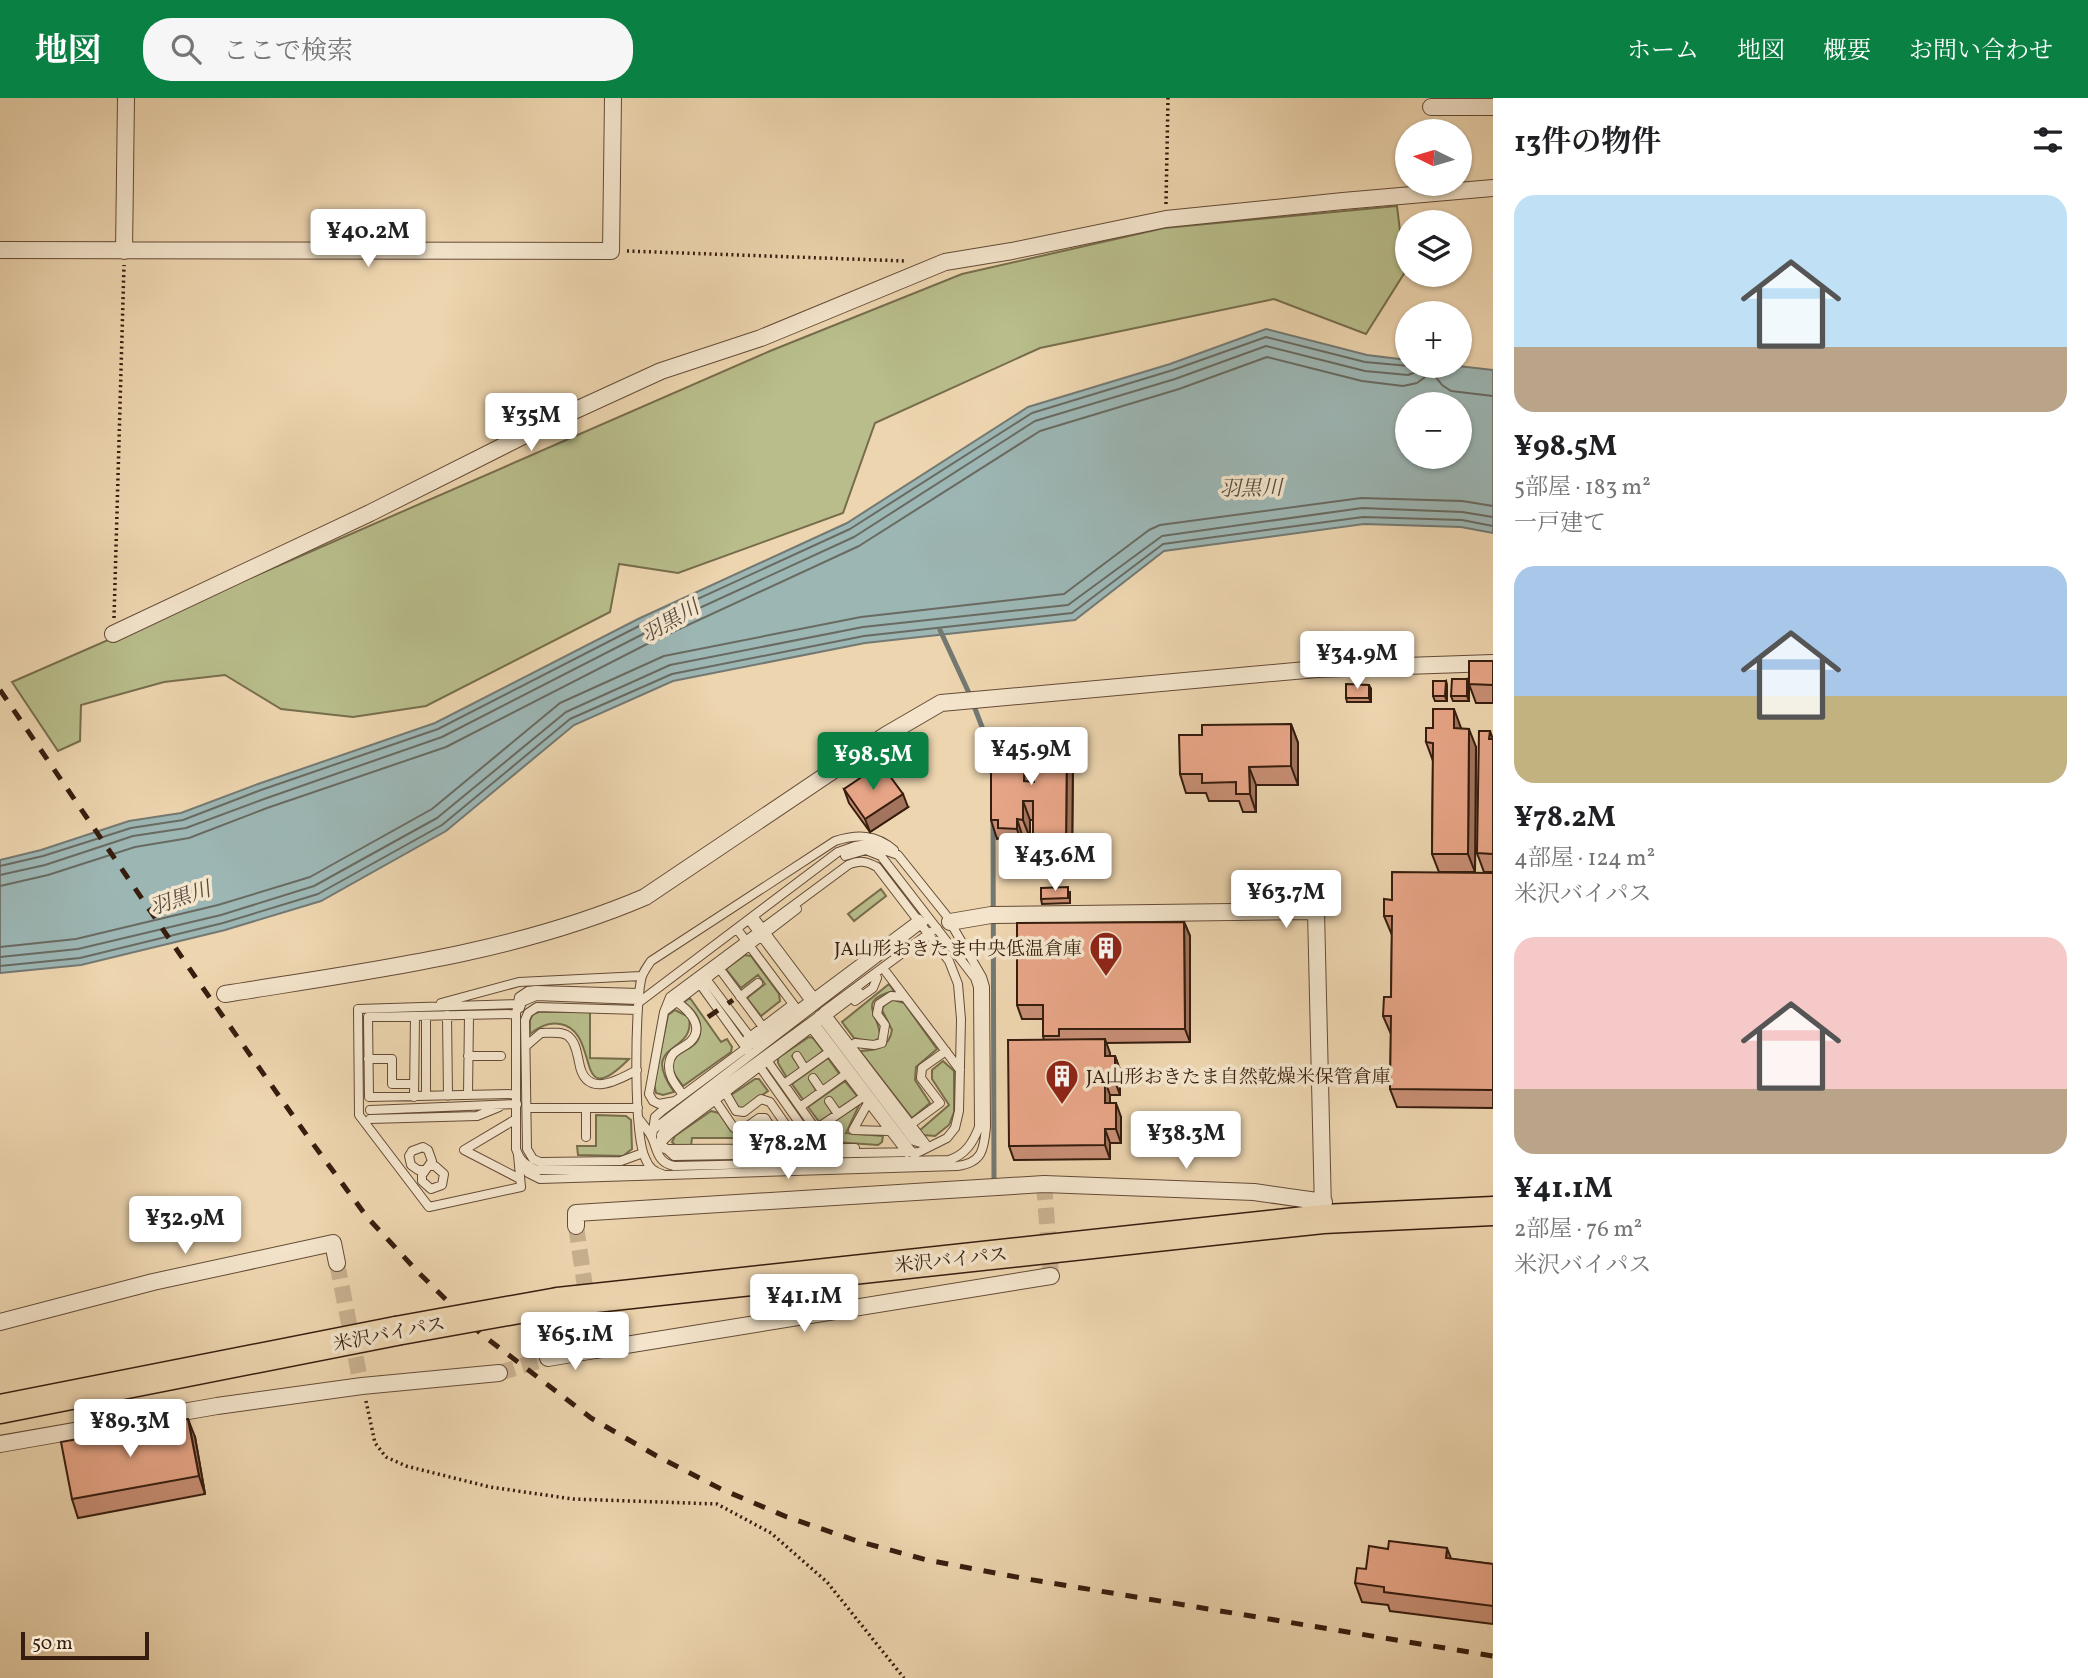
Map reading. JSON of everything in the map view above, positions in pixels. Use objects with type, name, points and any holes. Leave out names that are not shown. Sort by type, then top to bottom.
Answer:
[{"type":"highway","name":"米沢バイパス","points":[[0,1409],[558,1302],[1323,1211],[1493,1211]]},
{"type":"street","points":[[124,251],[126,98]]},
{"type":"street","points":[[0,250],[611,251],[613,98]]},
{"type":"street","points":[[1431,107],[1493,107]]},
{"type":"street","points":[[113,634],[370,513],[565,415],[661,371],[761,338],[945,262],[1166,219],[1493,188]]},
{"type":"street","points":[[225,994],[496,947],[623,906],[645,897],[886,735],[941,703],[1317,668],[1493,663]]},
{"type":"street","points":[[576,1226],[576,1213],[1044,1184],[1254,1192],[1323,1211],[1317,911],[996,915],[942,927]]},
{"type":"street","points":[[0,1322],[153,1282],[333,1243],[337,1263]]},
{"type":"street","points":[[548,1358],[594,1342],[1051,1276]]},
{"type":"street","points":[[0,1444],[361,1380],[499,1373]]},
{"type":"lane","points":[[639,1119],[652,1133],[659,1157],[666,1164],[674,1166],[919,1161],[956,1158],[963,1153],[974,1140],[979,1127],[978,987],[898,855],[885,842],[875,838],[851,836],[835,841],[651,961],[641,976],[637,1067],[638,1108],[639,1119],[643,1153],[653,1170]]},
{"type":"lane","points":[[643,1153],[621,1161],[540,1162],[533,1159],[527,1149],[525,1020],[528,1013],[537,1007],[638,1003],[752,920],[838,852],[867,844],[898,855]]},
{"type":"lane","points":[[520,1158],[528,1173],[540,1179],[957,1166],[968,1165],[979,1156],[986,1127],[985,987],[982,976],[942,927],[927,916],[881,856],[866,850],[841,857],[752,920]]},
{"type":"lane","points":[[662,1146],[919,1152],[947,1138],[955,1128],[959,1111],[961,1019],[958,984],[949,961],[874,871],[859,865],[851,869],[670,997],[664,1012],[649,1094],[653,1101],[659,1104],[675,1101]]},
{"type":"lane","points":[[652,1133],[655,1126],[806,1006],[927,916]]},
{"type":"lane","points":[[752,920],[806,1006],[914,1141],[927,1145]]},
{"type":"lane","points":[[819,1019],[942,927]]},
{"type":"lane","points":[[740,929],[806,1006],[851,1047],[927,1145]]},
{"type":"lane","points":[[765,1058],[886,972],[928,937]]},
{"type":"lane","points":[[664,1012],[750,942]]},
{"type":"lane","points":[[719,968],[763,1027]]},
{"type":"lane","points":[[886,972],[960,1070]]},
{"type":"lane","points":[[428,1006],[519,982],[641,976]]},
{"type":"lane","points":[[703,982],[817,1148]]},
{"type":"lane","points":[[740,997],[758,983]]},
{"type":"lane","points":[[516,1013],[428,1006],[358,1009],[359,1115],[429,1207],[521,1187],[516,1119],[516,1013],[519,997],[528,991],[638,1003]]},
{"type":"lane","points":[[516,1013],[522,1002],[536,996],[638,1003]]},
{"type":"lane","points":[[851,1047],[855,1043],[882,1043],[885,1025],[877,1014],[879,1004],[891,996],[904,997]]},
{"type":"lane","points":[[675,1002],[690,1013],[696,1026],[691,1041],[674,1052],[668,1066],[670,1076],[683,1095]]},
{"type":"lane","points":[[662,1146],[670,1134],[724,1093],[752,1050],[763,1027],[806,1006]]},
{"type":"lane","points":[[370,1130],[368,1017],[516,1013]]},
{"type":"lane","points":[[468,1015],[468,1095]]},
{"type":"lane","points":[[414,1097],[415,1016]]},
{"type":"lane","points":[[426,1016],[426,1096]]},
{"type":"lane","points":[[447,1016],[447,1096]]},
{"type":"lane","points":[[819,1019],[829,1052],[889,1131],[919,1161]]},
{"type":"lane","points":[[819,1019],[907,1150]]},
{"type":"lane","points":[[526,1046],[541,1033],[569,1037],[576,1047],[580,1068],[586,1079],[598,1084],[612,1083],[655,1055]]},
{"type":"lane","points":[[752,1050],[765,1058],[828,1148]]},
{"type":"lane","points":[[752,1050],[765,1058]]},
{"type":"lane","points":[[652,1133],[655,1117],[683,1095],[752,1050]]},
{"type":"lane","points":[[752,1050],[661,1135],[662,1146],[674,1156],[907,1150],[947,1138]]},
{"type":"lane","points":[[910,1125],[940,1103],[921,1078],[922,1068],[946,1051]]},
{"type":"lane","points":[[784,1084],[829,1052]]},
{"type":"lane","points":[[468,1056],[501,1056]]},
{"type":"lane","points":[[797,1056],[805,1069]]},
{"type":"lane","points":[[369,1059],[392,1059],[392,1084],[414,1084]]},
{"type":"lane","points":[[800,1107],[846,1074]]},
{"type":"lane","points":[[813,1078],[822,1091]]},
{"type":"lane","points":[[724,1093],[736,1111],[744,1112],[761,1099],[770,1102],[802,1148]]},
{"type":"lane","points":[[369,1097],[516,1094]]},
{"type":"lane","points":[[715,1100],[734,1128],[742,1130],[759,1118],[765,1118],[785,1148]]},
{"type":"lane","points":[[865,1100],[853,1130],[889,1131]]},
{"type":"lane","points":[[816,1129],[865,1100]]},
{"type":"lane","points":[[829,1101],[838,1114]]},
{"type":"lane","points":[[370,1115],[517,1104]]},
{"type":"lane","points":[[527,1108],[638,1108]]},
{"type":"lane","points":[[586,1108],[586,1137]]},
{"type":"lane","points":[[516,1119],[464,1150],[520,1179]]},
{"type":"lane","points":[[411,1165],[409,1156],[412,1151],[423,1147],[432,1155],[427,1168],[422,1181],[431,1189],[440,1187],[445,1180],[444,1174],[435,1166],[427,1168],[418,1170],[411,1165]]},
{"type":"lane","points":[[520,1158],[538,1171],[653,1170],[666,1175]]},
{"type":"lane","points":[[401,1172],[411,1165]]},
{"type":"lane","points":[[440,1187],[451,1202]]},
{"type":"path","points":[[1166,219],[1168,98]]},
{"type":"path","points":[[113,634],[124,251]]},
{"type":"path","points":[[611,251],[945,262]]},
{"type":"path","points":[[361,1380],[375,1443],[386,1457],[406,1466],[489,1487],[573,1499],[717,1504],[771,1533],[827,1582],[904,1678]]},
{"type":"green space","points":[[1397,206],[1396,287],[1366,334],[1274,299],[1040,348],[875,423],[843,513],[678,573],[619,564],[610,612],[426,706],[353,717],[281,709],[225,675],[164,682],[81,705],[80,741],[58,751],[12,682],[770,351],[962,274],[1164,228]]},
{"type":"green space","points":[[881,889],[886,896],[854,921],[848,914]]},
{"type":"green space","points":[[745,955],[751,956],[779,994],[780,1001],[761,1016],[747,998],[765,984],[758,975],[741,988],[726,969]]},
{"type":"green space","points":[[889,984],[894,991],[875,999],[872,1004],[880,1038],[872,1042],[854,1038],[842,1022]]},
{"type":"green space","points":[[690,998],[721,1042],[727,1039],[732,1047],[731,1052],[683,1086],[672,1066],[678,1055],[693,1045],[700,1034],[698,1017],[684,1002]]},
{"type":"green space","points":[[891,999],[904,1003],[937,1049],[916,1067],[915,1080],[930,1103],[912,1118],[860,1051],[876,1049],[888,1041],[892,1030],[882,1010]]},
{"type":"green space","points":[[675,1010],[689,1017],[689,1029],[685,1038],[665,1056],[662,1064],[674,1092],[663,1095],[656,1093],[654,1084],[668,1015]]},
{"type":"green space","points":[[590,1012],[590,1058],[629,1059],[611,1074],[600,1079],[593,1075],[580,1040],[573,1030],[560,1024],[552,1024],[540,1027],[530,1034],[530,1020],[533,1014]]},
{"type":"green space","points":[[809,1037],[813,1038],[823,1051],[806,1064],[798,1052],[792,1056],[800,1068],[787,1078],[778,1058]]},
{"type":"green space","points":[[828,1058],[840,1075],[823,1087],[815,1075],[809,1079],[817,1092],[804,1101],[792,1084]]},
{"type":"green space","points":[[943,1061],[954,1071],[954,1112],[949,1125],[935,1136],[923,1135],[919,1131],[949,1105],[932,1079],[932,1070]]},
{"type":"green space","points":[[759,1079],[768,1091],[744,1108],[738,1107],[731,1095]]},
{"type":"green space","points":[[845,1081],[858,1097],[839,1110],[831,1098],[825,1102],[833,1114],[820,1123],[808,1107]]},
{"type":"green space","points":[[861,1101],[846,1133],[883,1136],[882,1142],[878,1145],[834,1142],[824,1127]]},
{"type":"green space","points":[[711,1111],[719,1113],[731,1131],[741,1135],[759,1122],[766,1123],[778,1144],[739,1145],[738,1138],[692,1138],[691,1146],[676,1146],[672,1142],[675,1136]]},
{"type":"green space","points":[[596,1115],[626,1116],[631,1120],[632,1149],[623,1156],[578,1155],[577,1146],[596,1146]]},
{"type":"water","name":"羽黒川","points":[[1266,329],[1367,355],[1395,358],[1395,378],[1472,378],[1472,368],[1493,370],[1493,533],[1461,527],[1364,524],[1164,551],[1075,620],[865,643],[673,681],[574,725],[446,831],[321,901],[225,930],[81,965],[0,973],[0,860],[41,850],[129,821],[181,813],[435,723],[638,619],[847,523],[1028,407],[1170,364]]},
{"type":"building","points":[[1469,661],[1493,661],[1493,685],[1469,684]]},
{"type":"building","points":[[1452,679],[1467,679],[1467,696],[1451,696]]},
{"type":"building","points":[[1433,681],[1446,681],[1445,696],[1433,696]]},
{"type":"building","points":[[1346,684],[1369,685],[1369,698],[1346,698]]},
{"type":"building","points":[[1433,709],[1454,709],[1454,728],[1469,729],[1468,854],[1432,854],[1433,743],[1426,742],[1426,728],[1433,728]]},
{"type":"building","points":[[1291,724],[1291,766],[1249,767],[1250,794],[1236,794],[1236,782],[1202,783],[1202,774],[1180,774],[1179,735],[1202,735],[1202,725]]},
{"type":"building","points":[[1479,731],[1490,731],[1489,739],[1493,739],[1493,854],[1477,853]]},
{"type":"building","points":[[1034,738],[1067,738],[1066,844],[1033,844],[1033,801],[1023,801],[1023,820],[1017,819],[1017,829],[998,828],[998,820],[991,820],[991,741],[1025,741],[1024,781],[1034,782]]},
{"type":"building","points":[[881,764],[903,794],[865,819],[844,789]]},
{"type":"building","points":[[1392,872],[1493,873],[1493,1090],[1390,1089],[1391,1016],[1383,1016],[1384,997],[1391,997],[1392,916],[1384,916],[1384,899],[1392,900]]},
{"type":"building","points":[[1068,887],[1068,898],[1041,899],[1041,888]]},
{"type":"building","name":"JA山形おきたま中央低温倉庫","points":[[1184,922],[1185,1029],[1059,1029],[1059,1036],[1043,1036],[1043,1005],[1017,1005],[1017,923]]},
{"type":"building","name":"JA山形おきたま自然乾燥米保管倉庫","points":[[1105,1039],[1105,1056],[1115,1056],[1115,1081],[1105,1081],[1105,1103],[1116,1103],[1116,1129],[1105,1129],[1105,1145],[1009,1146],[1008,1040]]},
{"type":"building","points":[[188,1419],[199,1476],[72,1499],[61,1442]]},
{"type":"building","points":[[1389,1541],[1447,1548],[1446,1558],[1493,1564],[1493,1606],[1384,1592],[1384,1587],[1355,1583],[1357,1568],[1366,1569],[1369,1546],[1388,1549]]},
{"type":"waterway","points":[[940,630],[969,693],[992,753]]},
{"type":"waterway","points":[[993,819],[994,1181]]},
{"type":"tunnel","points":[[1044,1184],[1051,1276]]},
{"type":"tunnel","points":[[576,1226],[592,1334]]},
{"type":"tunnel","points":[[337,1263],[359,1374]]},
{"type":"tunnel","points":[[499,1373],[548,1358]]},
{"type":"railway","points":[[0,690],[198,981],[367,1217],[480,1333],[591,1418],[721,1489],[787,1517],[857,1541],[927,1560],[1493,1656]]},
{"type":"railway","points":[[708,1017],[733,1000]]},
{"type":"place","name":"JA山形おきたま中央低温倉庫","points":[[1106,978]]},
{"type":"place","name":"JA山形おきたま自然乾燥米保管倉庫","points":[[1062,1106]]}]
